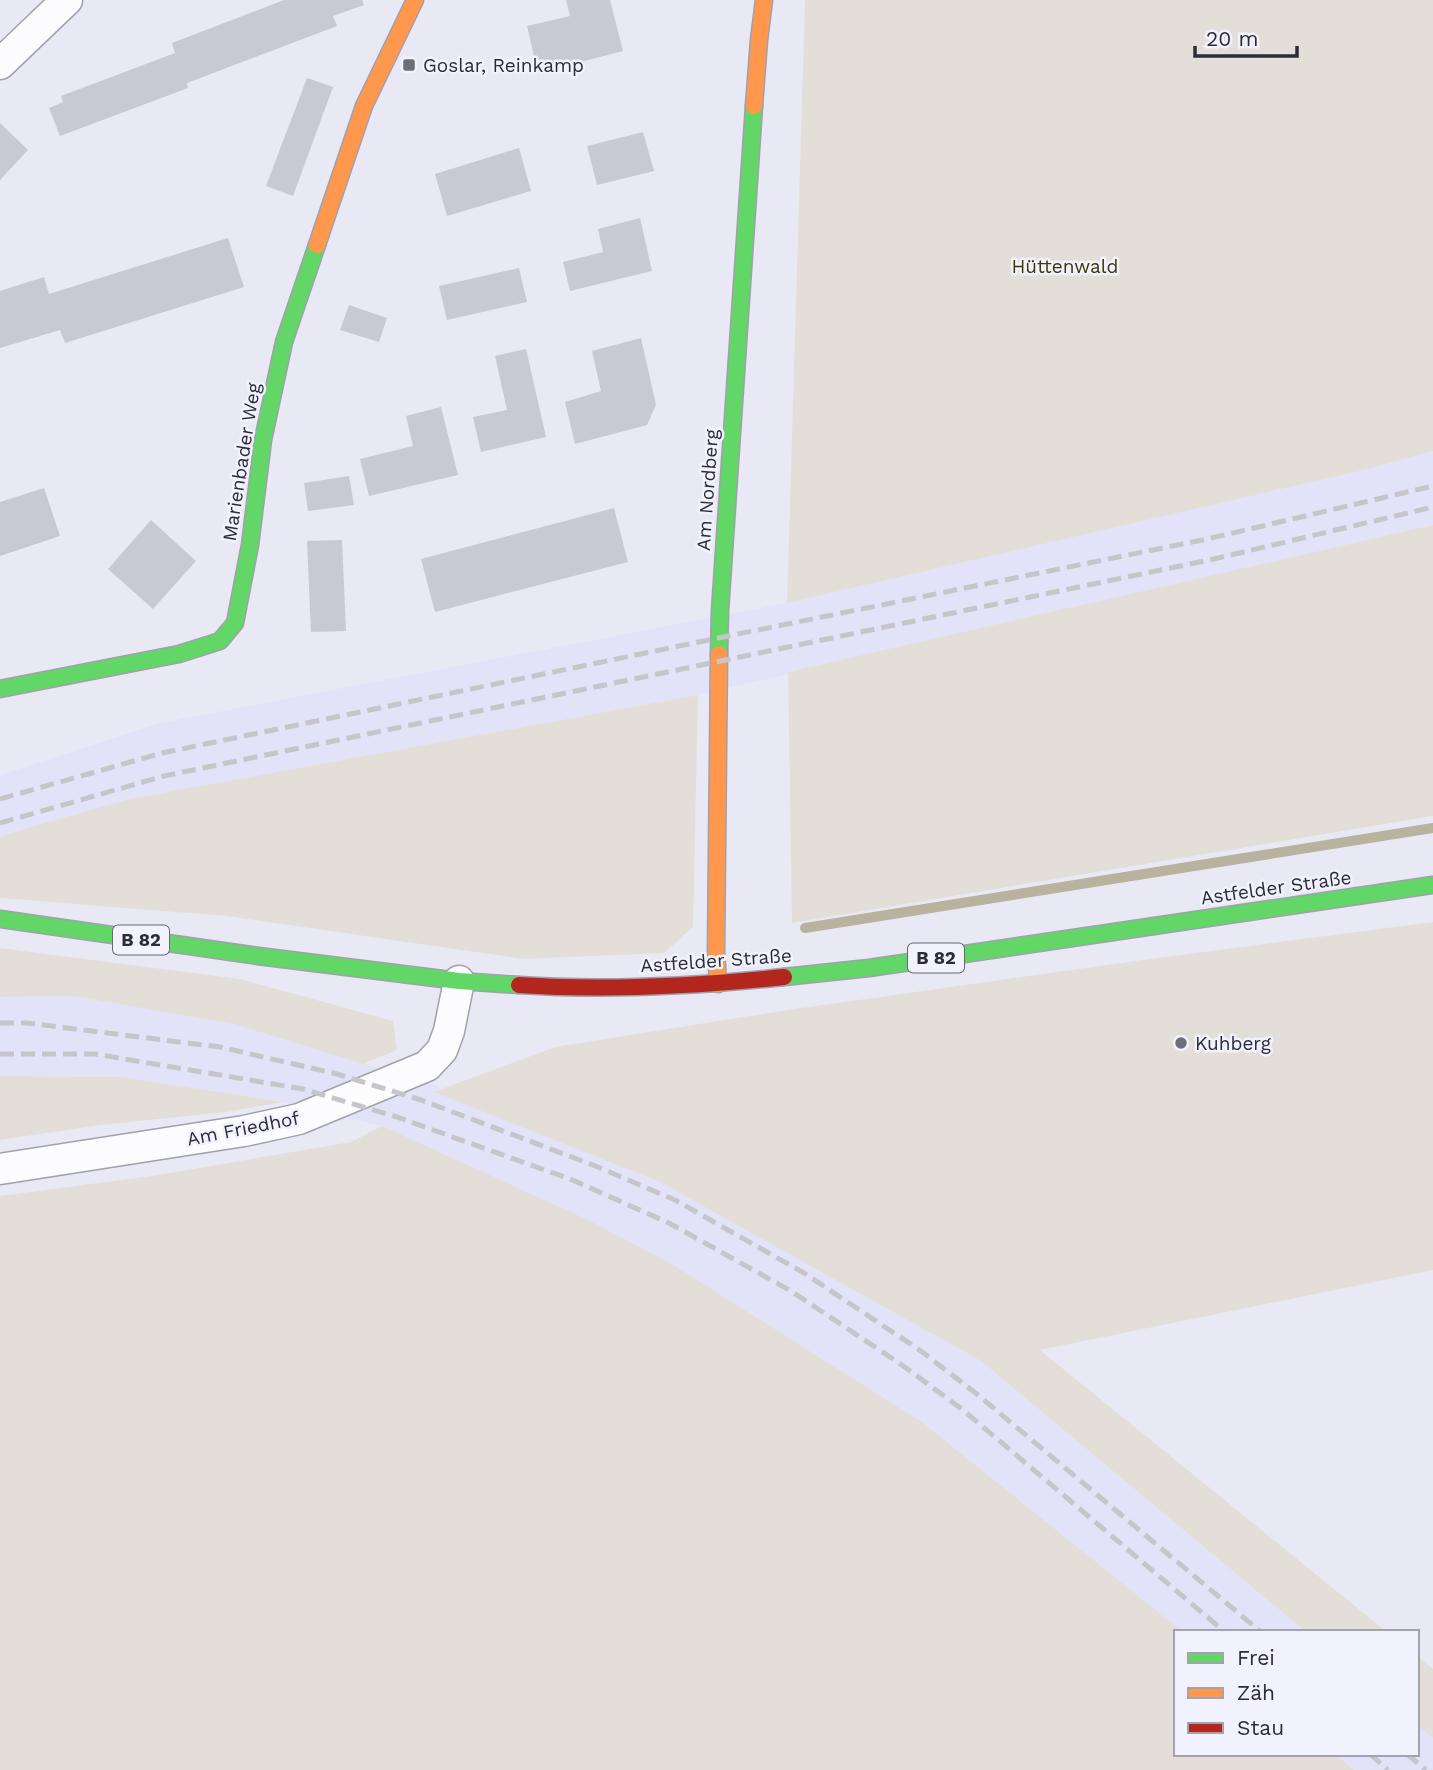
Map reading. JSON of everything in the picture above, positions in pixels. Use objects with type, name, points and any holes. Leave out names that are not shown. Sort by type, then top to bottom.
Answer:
[{"type":"street","points":[[0,64],[67,0]]},
{"type":"street","name":"Marienbader Weg","points":[[0,689],[179,654],[220,641],[235,623],[250,545],[262,440],[284,342],[364,106],[415,0]]},
{"type":"street","name":"Am Nordberg","points":[[718,984],[716,950],[720,611],[759,40],[764,0]]},
{"type":"street","name":"Astfelder Straße","points":[[0,919],[258,956],[459,981],[603,988],[718,984],[869,968],[1433,885]]},
{"type":"street","name":"Am Friedhof","points":[[0,1169],[244,1131],[299,1119],[427,1066],[442,1050],[449,1031],[459,981]]},
{"type":"shaded area","points":[[1433,451],[1433,526],[698,695],[129,799],[0,837],[0,775],[160,723],[787,603],[1368,469]]},
{"type":"shaded area","points":[[73,996],[234,1024],[442,1088],[435,1091],[660,1182],[981,1361],[1304,1630],[1181,1630],[922,1422],[672,1264],[382,1126],[283,1102],[122,1077],[0,1076],[0,997]]},
{"type":"shaded area","points":[[1419,1727],[1433,1738],[1433,1770],[1354,1770],[1337,1756],[1419,1756]]},
{"type":"green space","name":"Hüttenwald","points":[[805,0],[1433,0],[1433,451],[1368,469],[787,603]]},
{"type":"green space","points":[[1433,525],[1433,816],[792,923],[788,672]]},
{"type":"green space","points":[[698,695],[693,927],[664,953],[523,959],[226,916],[0,898],[0,837],[14,832],[129,799]]},
{"type":"green space","points":[[1433,922],[1433,1270],[1040,1350],[1385,1630],[1304,1630],[981,1361],[660,1182],[434,1092],[555,1047],[781,1011]]},
{"type":"green space","points":[[0,948],[240,979],[393,1021],[397,1050],[363,1064],[234,1024],[73,996],[0,997]]},
{"type":"green space","points":[[0,1076],[122,1077],[283,1102],[226,1112],[101,1125],[0,1140]]},
{"type":"green space","points":[[382,1126],[586,1219],[672,1264],[922,1422],[1181,1630],[1174,1630],[1174,1756],[1337,1756],[1354,1770],[0,1770],[0,1196],[151,1176],[351,1142]]},
{"type":"green space","points":[[1419,1658],[1433,1669],[1433,1738],[1419,1727]]},
{"type":"building","points":[[284,0],[362,0],[364,5],[333,16],[337,26],[187,83],[188,88],[60,136],[49,108],[63,102],[61,96],[175,53],[172,43]]},
{"type":"building","points":[[566,0],[610,0],[623,51],[538,73],[527,26],[570,16]]},
{"type":"building","points":[[307,78],[333,87],[293,196],[266,186]]},
{"type":"building","points":[[0,123],[28,150],[0,180]]},
{"type":"building","points":[[643,132],[654,171],[597,185],[587,146]]},
{"type":"building","points":[[519,148],[531,191],[447,216],[435,174]]},
{"type":"building","points":[[640,218],[652,271],[570,291],[563,262],[603,252],[598,229]]},
{"type":"building","points":[[228,238],[244,287],[65,343],[60,330],[0,348],[0,291],[44,277],[49,294]]},
{"type":"building","points":[[519,268],[527,302],[447,320],[439,286]]},
{"type":"building","points":[[349,305],[387,318],[379,342],[340,330]]},
{"type":"building","points":[[641,338],[656,405],[647,425],[575,444],[565,402],[601,391],[592,351]]},
{"type":"building","points":[[526,349],[546,437],[481,452],[473,417],[507,410],[495,356]]},
{"type":"building","points":[[441,407],[458,475],[369,496],[360,459],[413,446],[406,416]]},
{"type":"building","points":[[349,476],[354,505],[308,511],[304,483]]},
{"type":"building","points":[[44,488],[60,536],[0,556],[0,502]]},
{"type":"building","points":[[614,508],[628,562],[435,612],[421,559]]},
{"type":"building","points":[[151,520],[196,561],[153,609],[108,569]]},
{"type":"building","points":[[342,540],[346,631],[311,632],[307,541]]},
{"type":"waterway","points":[[805,928],[1433,828]]},
{"type":"railway","points":[[0,799],[162,753],[1207,539],[1433,486]]},
{"type":"railway","points":[[0,823],[164,776],[1214,559],[1433,507]]},
{"type":"railway","points":[[0,1023],[27,1023],[220,1047],[337,1074],[421,1100],[593,1165],[675,1200],[804,1273],[921,1351],[978,1395],[1259,1630]]},
{"type":"railway","points":[[0,1054],[95,1054],[303,1089],[397,1117],[570,1179],[669,1223],[791,1291],[902,1365],[963,1410],[1223,1630]]},
{"type":"railway","points":[[1372,1756],[1388,1770]]},
{"type":"railway","points":[[1409,1756],[1426,1770]]},
{"type":"traffic: fast","points":[[719,654],[754,106]]},
{"type":"traffic: fast","points":[[0,689],[179,654],[220,641],[235,623],[250,545],[263,440],[284,342],[317,245]]},
{"type":"traffic: fast","points":[[784,977],[869,968],[1433,885]]},
{"type":"traffic: fast","points":[[0,919],[258,956],[459,981],[519,985]]},
{"type":"traffic: slow","points":[[317,245],[364,106],[415,0]]},
{"type":"traffic: slow","points":[[754,106],[764,0]]},
{"type":"traffic: slow","points":[[718,984],[716,950],[719,654]]},
{"type":"traffic: jam","points":[[519,985],[652,987],[784,977]]},
{"type":"place","name":"Goslar, Reinkamp","points":[[409,65]]},
{"type":"place","name":"Kuhberg","points":[[1181,1043]]}]
